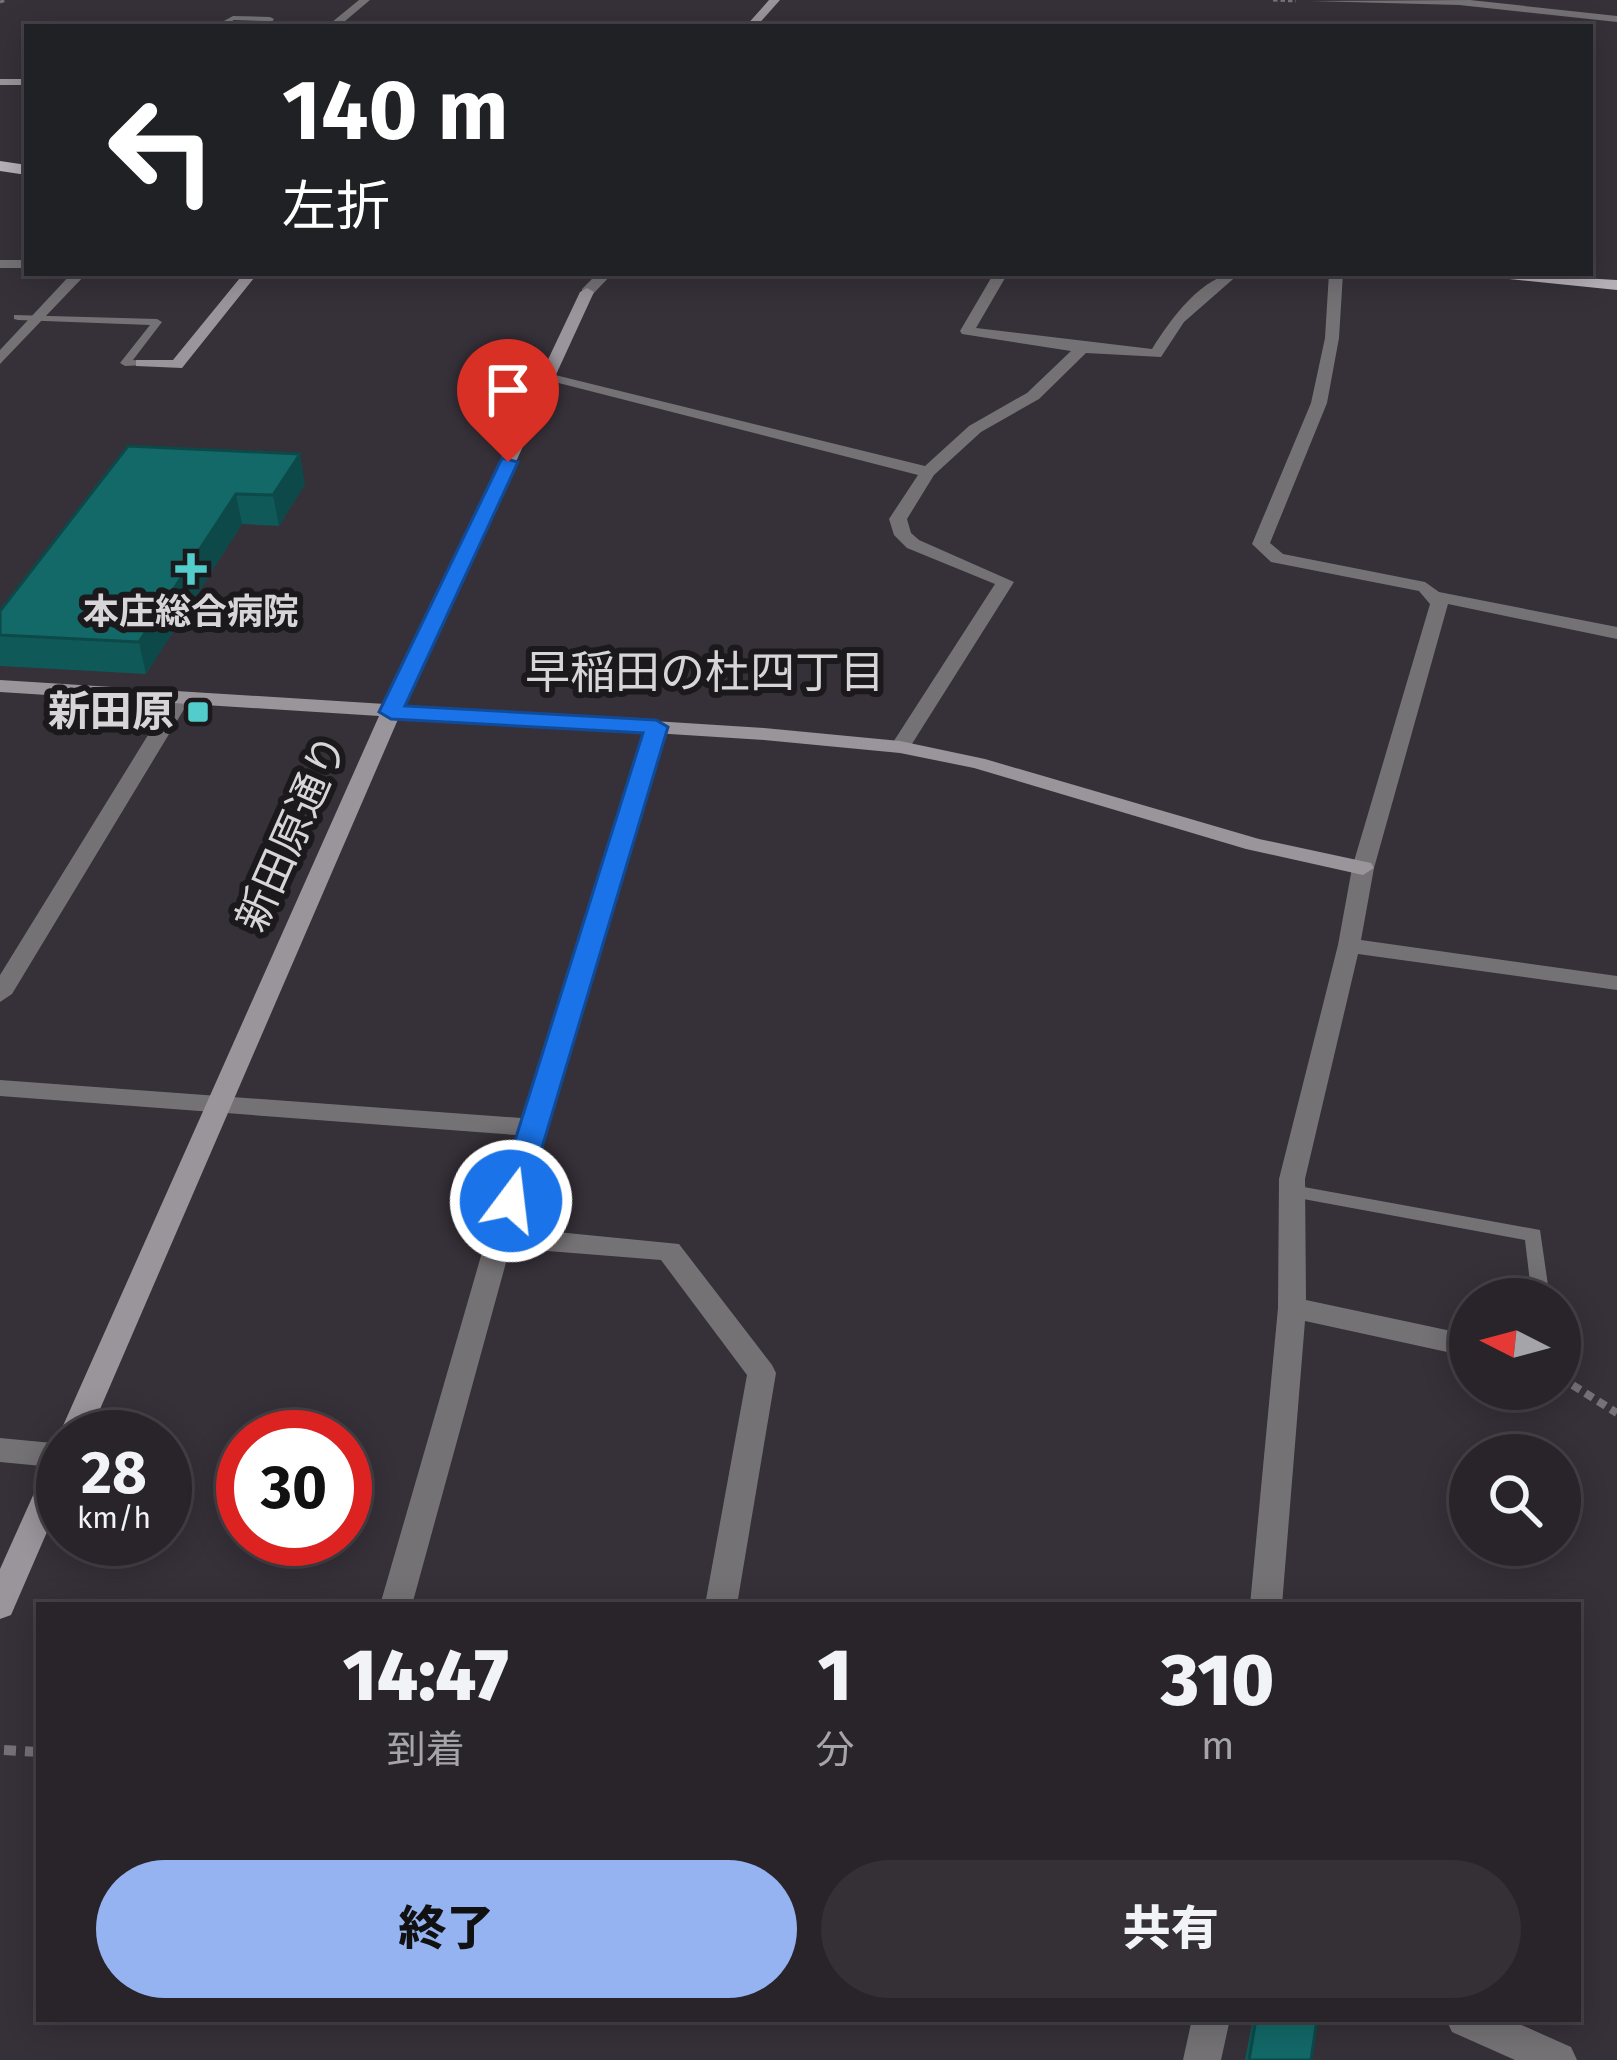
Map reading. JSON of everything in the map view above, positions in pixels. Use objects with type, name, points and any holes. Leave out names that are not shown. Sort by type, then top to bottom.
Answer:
[{"type":"main road","points":[[1528,276],[1617,285]]},
{"type":"street","points":[[335,24],[365,0]]},
{"type":"street","points":[[753,24],[775,0]]},
{"type":"street","points":[[1316,1],[1459,2],[1617,19]]},
{"type":"street","points":[[0,336],[58,276]]},
{"type":"street","points":[[0,358],[77,276]]},
{"type":"street","points":[[141,363],[177,365],[248,276]]},
{"type":"street","name":"新田原通り","points":[[85,1410],[391,712],[587,292],[603,276]]},
{"type":"street","points":[[999,276],[967,331],[1156,354],[1178,319],[1229,276]]},
{"type":"street","points":[[1266,1602],[1292,1308],[1293,1191],[1363,868],[1439,603],[1425,586],[1277,558],[1261,544],[1319,403],[1332,338],[1336,276]]},
{"type":"street","points":[[900,747],[1005,581],[913,544],[903,535],[898,519],[928,472],[975,429],[1033,396],[1082,348]]},
{"type":"street","points":[[548,378],[928,472]]},
{"type":"street","points":[[1432,596],[1617,633]]},
{"type":"street","points":[[0,686],[900,747],[978,763],[1254,844],[1363,868]]},
{"type":"street","points":[[0,994],[179,701]]},
{"type":"street","points":[[397,1602],[531,1127],[656,727]]},
{"type":"street","points":[[1349,945],[1617,983]]},
{"type":"street","points":[[0,1088],[531,1127]]},
{"type":"street","points":[[501,1238],[669,1251],[762,1373],[722,1602]]},
{"type":"street","points":[[1292,1308],[1449,1342]]},
{"type":"street","points":[[0,1450],[36,1455]]},
{"type":"street","points":[[0,1605],[36,1521]]},
{"type":"street","points":[[1202,2060],[1209,2022]]},
{"type":"street","points":[[1472,2022],[1558,2060]]},
{"type":"lane","points":[[219,24],[246,17],[270,19],[268,24]]},
{"type":"lane","points":[[19,317],[157,322],[125,363],[141,363]]},
{"type":"lane","points":[[1293,1191],[1534,1234],[1538,1278]]},
{"type":"path","points":[[1581,1390],[1617,1413]]},
{"type":"path","points":[[4,1750],[36,1752]]},
{"type":"building","points":[[128,446],[300,454],[273,495],[236,494],[139,642],[0,635],[0,611]]},
{"type":"building","points":[[1255,2022],[1317,2022],[1311,2060],[1249,2060]]},
{"type":"place","name":"本庄総合病院","points":[[191,569]]},
{"type":"place","name":"新田原","points":[[198,712]]},
{"type":"district","name":"早稲田の杜四丁目","points":[[705,673]]},
{"type":"route","points":[[508,462],[391,712],[656,727],[511,1201]]}]
